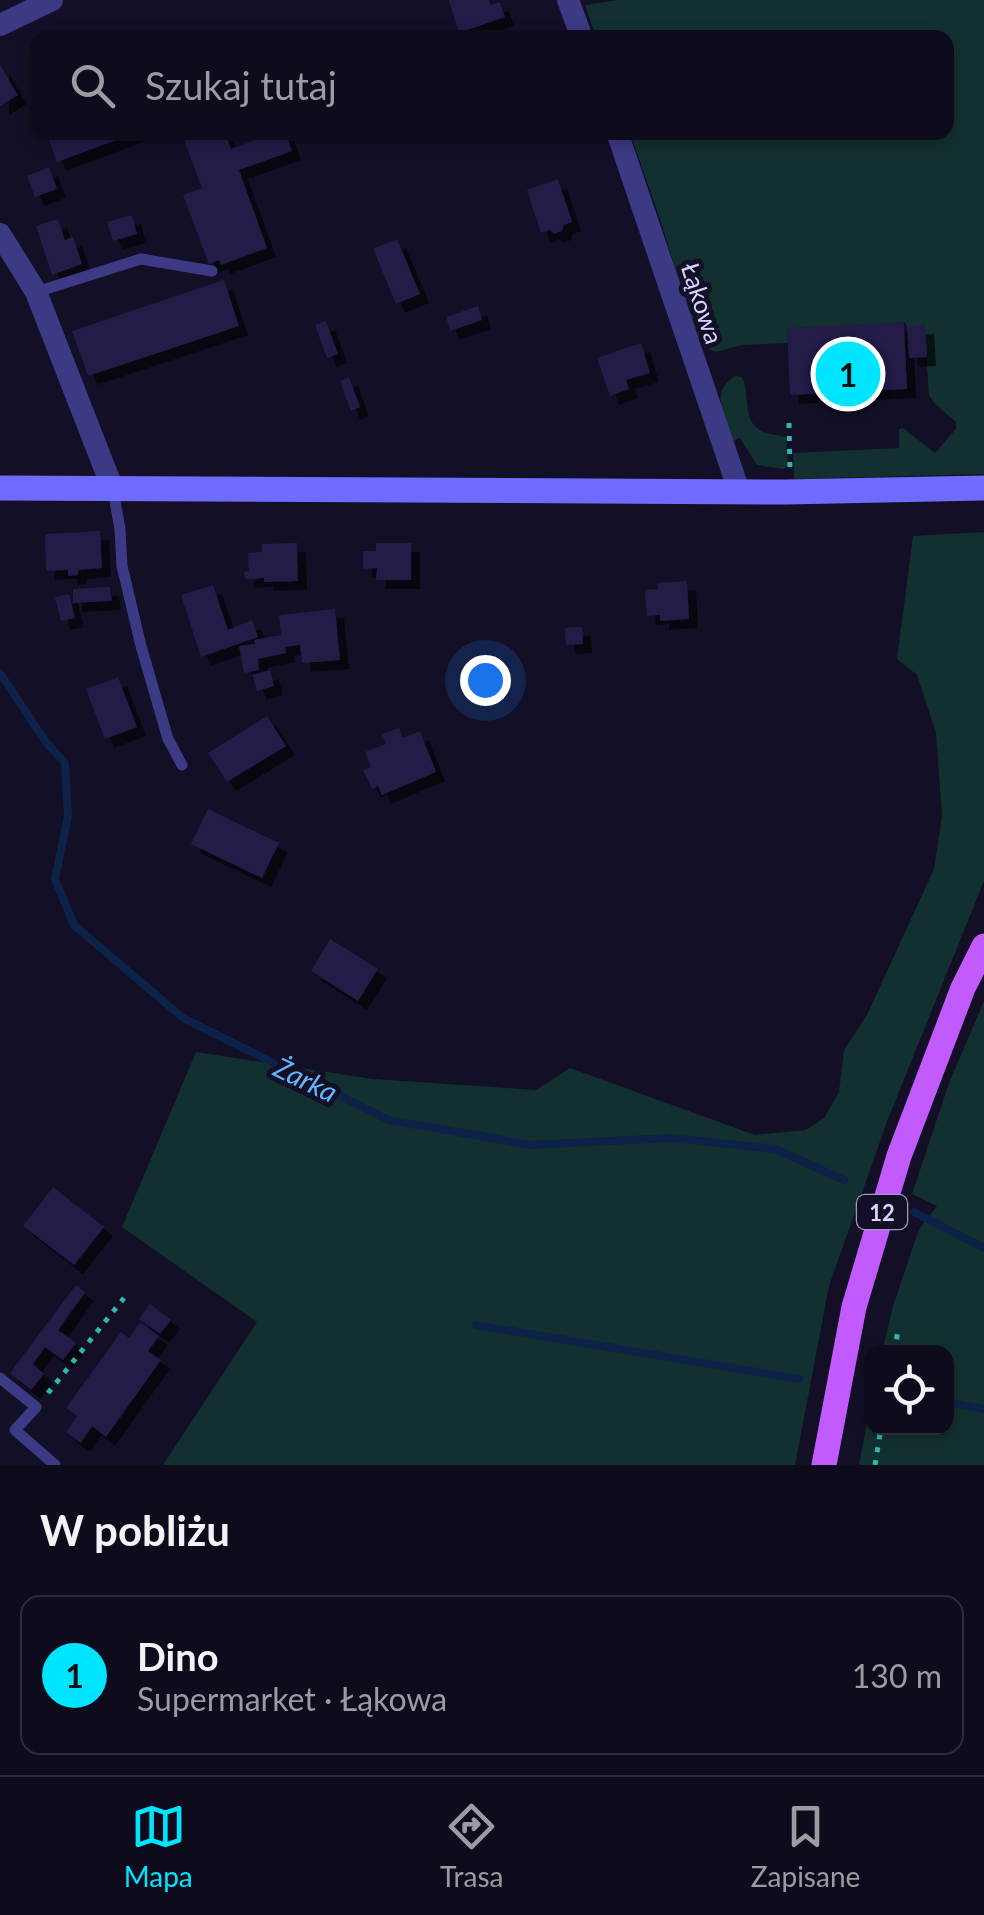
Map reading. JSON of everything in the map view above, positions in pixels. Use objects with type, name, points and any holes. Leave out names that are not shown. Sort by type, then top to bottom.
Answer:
[{"type":"main road","points":[[0,488],[984,488]]},
{"type":"main road","name":"12","points":[[824,1465],[854,1306],[888,1190],[963,988],[984,946]]},
{"type":"street","points":[[0,25],[52,0]]},
{"type":"street","points":[[568,0],[579,30]]},
{"type":"street","name":"Łąkowa","points":[[620,140],[739,491]]},
{"type":"street","points":[[0,234],[36,292],[112,487]]},
{"type":"lane","points":[[36,292],[140,260],[212,271]]},
{"type":"lane","points":[[112,487],[122,566],[141,646],[168,739],[182,765]]},
{"type":"lane","points":[[0,1378],[36,1407],[15,1430],[55,1465]]},
{"type":"path","points":[[786,473],[791,469],[789,423]]},
{"type":"path","points":[[36,1407],[124,1298]]},
{"type":"path","points":[[895,1345],[898,1331]]},
{"type":"path","points":[[875,1465],[881,1435]]},
{"type":"green space","points":[[619,0],[984,0],[984,474],[794,479],[793,453],[899,448],[899,429],[903,428],[935,453],[956,429],[956,422],[929,395],[924,326],[907,326],[904,322],[788,343],[742,345],[716,352],[705,348],[689,315],[632,140],[954,140],[954,30],[594,30],[585,5]]},
{"type":"green space","points":[[735,376],[742,377],[755,426],[786,437],[788,465],[784,469],[757,465],[740,438],[733,441],[721,397],[727,382]]},
{"type":"green space","points":[[984,532],[984,881],[888,1119],[829,1286],[795,1465],[163,1465],[257,1322],[122,1227],[196,1052],[373,1079],[536,1090],[570,1068],[755,1135],[806,1130],[824,1118],[839,1092],[844,1050],[867,1015],[934,869],[942,816],[936,733],[917,675],[897,659],[913,536]]},
{"type":"green space","points":[[984,1001],[984,1465],[859,1465],[865,1435],[954,1435],[954,1345],[884,1345],[919,1229],[937,1206],[912,1194],[949,1083]]},
{"type":"building","points":[[449,0],[489,0],[491,5],[500,2],[505,17],[458,30]]},
{"type":"building","points":[[0,65],[18,95],[0,106]]},
{"type":"building","points":[[49,140],[116,140],[57,162]]},
{"type":"building","points":[[184,140],[228,140],[231,149],[256,140],[288,140],[292,151],[239,170],[267,248],[221,265],[219,260],[209,264],[183,195],[202,188]]},
{"type":"building","points":[[49,167],[57,189],[35,197],[27,176]]},
{"type":"building","points":[[558,179],[572,222],[554,234],[550,230],[541,233],[527,190]]},
{"type":"building","points":[[132,215],[137,234],[113,241],[107,222]]},
{"type":"building","points":[[58,219],[65,240],[73,237],[82,264],[52,275],[36,226]]},
{"type":"building","points":[[397,239],[420,294],[396,304],[373,249]]},
{"type":"building","points":[[224,280],[239,326],[88,376],[72,331]]},
{"type":"building","points":[[478,306],[482,320],[450,331],[446,317]]},
{"type":"building","points":[[326,321],[338,354],[327,358],[315,325]]},
{"type":"building","points":[[904,322],[907,389],[790,395],[787,328]]},
{"type":"building","points":[[925,325],[927,357],[909,358],[907,326]]},
{"type":"building","points":[[641,343],[650,373],[626,380],[629,389],[610,396],[597,358]]},
{"type":"building","points":[[349,377],[360,407],[351,411],[340,381]]},
{"type":"building","points":[[100,531],[102,568],[78,570],[78,575],[68,576],[68,570],[46,571],[45,534]]},
{"type":"building","points":[[297,543],[298,581],[245,579],[244,572],[249,571],[248,553],[262,552],[262,544]]},
{"type":"building","points":[[376,543],[411,543],[411,580],[376,580],[377,568],[363,569],[363,551],[376,551]]},
{"type":"building","points":[[687,581],[689,619],[660,621],[660,615],[647,616],[645,590],[658,589],[658,583]]},
{"type":"building","points":[[213,585],[228,630],[252,620],[258,637],[201,657],[181,595]]},
{"type":"building","points":[[110,587],[112,601],[73,603],[73,589]]},
{"type":"building","points":[[69,594],[75,618],[61,621],[55,597]]},
{"type":"building","points":[[335,609],[340,660],[302,663],[300,645],[285,647],[286,653],[258,659],[259,670],[244,673],[239,646],[281,635],[279,615]]},
{"type":"building","points":[[582,627],[583,644],[566,645],[565,628]]},
{"type":"building","points":[[270,670],[274,686],[257,691],[252,675]]},
{"type":"building","points":[[118,677],[137,727],[105,739],[86,689]]},
{"type":"building","points":[[267,716],[286,746],[227,782],[208,753]]},
{"type":"building","points":[[399,728],[403,738],[420,731],[436,772],[382,795],[378,786],[372,789],[363,770],[371,767],[365,752],[386,744],[382,734]]},
{"type":"building","points":[[208,809],[279,843],[262,878],[191,844]]},
{"type":"building","points":[[330,939],[378,969],[358,1001],[311,971]]},
{"type":"building","points":[[53,1187],[104,1227],[74,1265],[23,1226]]},
{"type":"building","points":[[76,1285],[85,1292],[58,1330],[76,1343],[63,1360],[45,1347],[33,1364],[44,1374],[31,1390],[10,1373]]},
{"type":"building","points":[[150,1304],[171,1320],[160,1334],[139,1319]]},
{"type":"building","points":[[140,1322],[159,1336],[148,1351],[161,1360],[106,1437],[92,1426],[81,1443],[66,1432],[77,1416],[66,1408],[121,1332],[129,1338]]},
{"type":"waterway","name":"Żarka","points":[[0,673],[45,741],[65,763],[68,816],[55,879],[74,925],[183,1018],[389,1120],[531,1145],[671,1138],[775,1149],[844,1180]]},
{"type":"waterway","name":"Żarka","points":[[914,1212],[984,1248]]},
{"type":"waterway","points":[[476,1325],[799,1379]]},
{"type":"waterway","points":[[954,1403],[984,1409]]},
{"type":"place","name":"Dino","points":[[848,374]]}]
